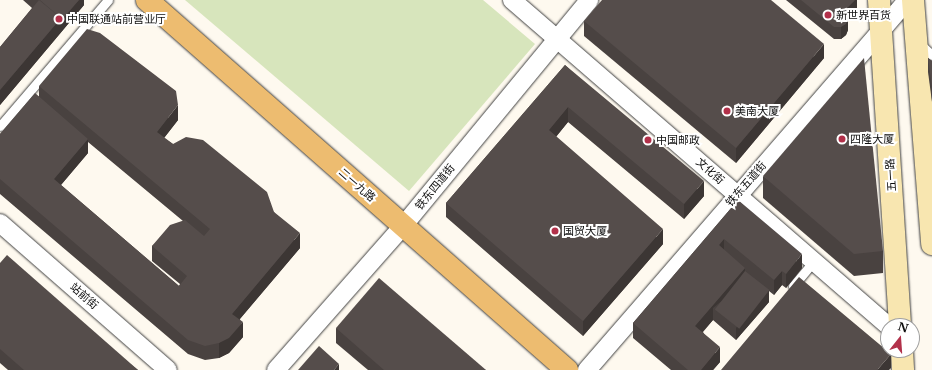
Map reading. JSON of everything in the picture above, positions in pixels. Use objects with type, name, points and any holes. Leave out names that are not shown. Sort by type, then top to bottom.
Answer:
[{"type":"main road","name":"二一九路","points":[[147,0],[567,370]]},
{"type":"main road","name":"五一路","points":[[879,0],[899,318]]},
{"type":"main road","points":[[913,0],[924,48],[932,244]]},
{"type":"main road","points":[[903,358],[904,370]]},
{"type":"street","name":"文化街","points":[[512,0],[880,318]]},
{"type":"street","name":"铁东四道街","points":[[276,370],[403,226],[589,0]]},
{"type":"street","name":"铁东五道街","points":[[587,370],[736,194],[881,27],[907,0]]},
{"type":"street","name":"站前街","points":[[0,222],[168,370]]},
{"type":"lane","points":[[0,126],[108,0]]},
{"type":"lane","points":[[788,291],[814,261]]},
{"type":"green space","points":[[185,0],[483,0],[535,44],[409,191]]},
{"type":"building","points":[[39,0],[61,18],[0,90],[0,47]]},
{"type":"building","points":[[40,0],[79,0],[61,21],[61,18]]},
{"type":"building","name":"美南大厦","points":[[602,0],[771,0],[824,44],[736,148],[584,21]]},
{"type":"building","points":[[801,0],[855,0],[844,11],[848,18],[846,24],[841,27],[834,27]]},
{"type":"building","points":[[87,29],[100,33],[176,91],[178,105],[157,132],[173,144],[186,137],[203,140],[267,192],[274,212],[300,233],[232,314],[243,322],[229,338],[219,343],[205,346],[188,340],[0,179],[0,134],[35,93],[88,139],[54,179],[179,286],[187,276],[152,246],[170,225],[185,220],[204,236],[210,229],[39,86]]},
{"type":"building","name":"四隆大厦","points":[[864,58],[883,251],[854,254],[763,176]]},
{"type":"building","points":[[928,58],[932,61],[932,87]]},
{"type":"building","name":"国贸大厦","points":[[565,65],[704,181],[684,204],[568,107],[549,130],[663,229],[583,321],[446,203]]},
{"type":"building","points":[[738,200],[802,254],[786,274],[782,271],[774,280],[724,239],[719,245],[745,268],[695,326],[720,347],[701,370],[688,370],[633,323]]},
{"type":"building","points":[[7,255],[138,370],[24,370],[0,349],[0,263]]},
{"type":"building","points":[[745,271],[769,290],[739,329],[715,310]]},
{"type":"building","points":[[799,277],[880,345],[880,358],[888,358],[878,370],[721,370]]},
{"type":"building","points":[[379,278],[486,370],[384,370],[336,328]]},
{"type":"building","points":[[319,346],[339,364],[334,370],[298,370]]},
{"type":"place","name":"新世界百货","points":[[828,15]]},
{"type":"place","name":"中国联通站前营业厅","points":[[59,19]]},
{"type":"place","name":"美南大厦","points":[[727,111]]},
{"type":"place","name":"四隆大厦","points":[[842,139]]},
{"type":"place","name":"中国邮政","points":[[648,140]]},
{"type":"place","name":"国贸大厦","points":[[555,231]]}]
